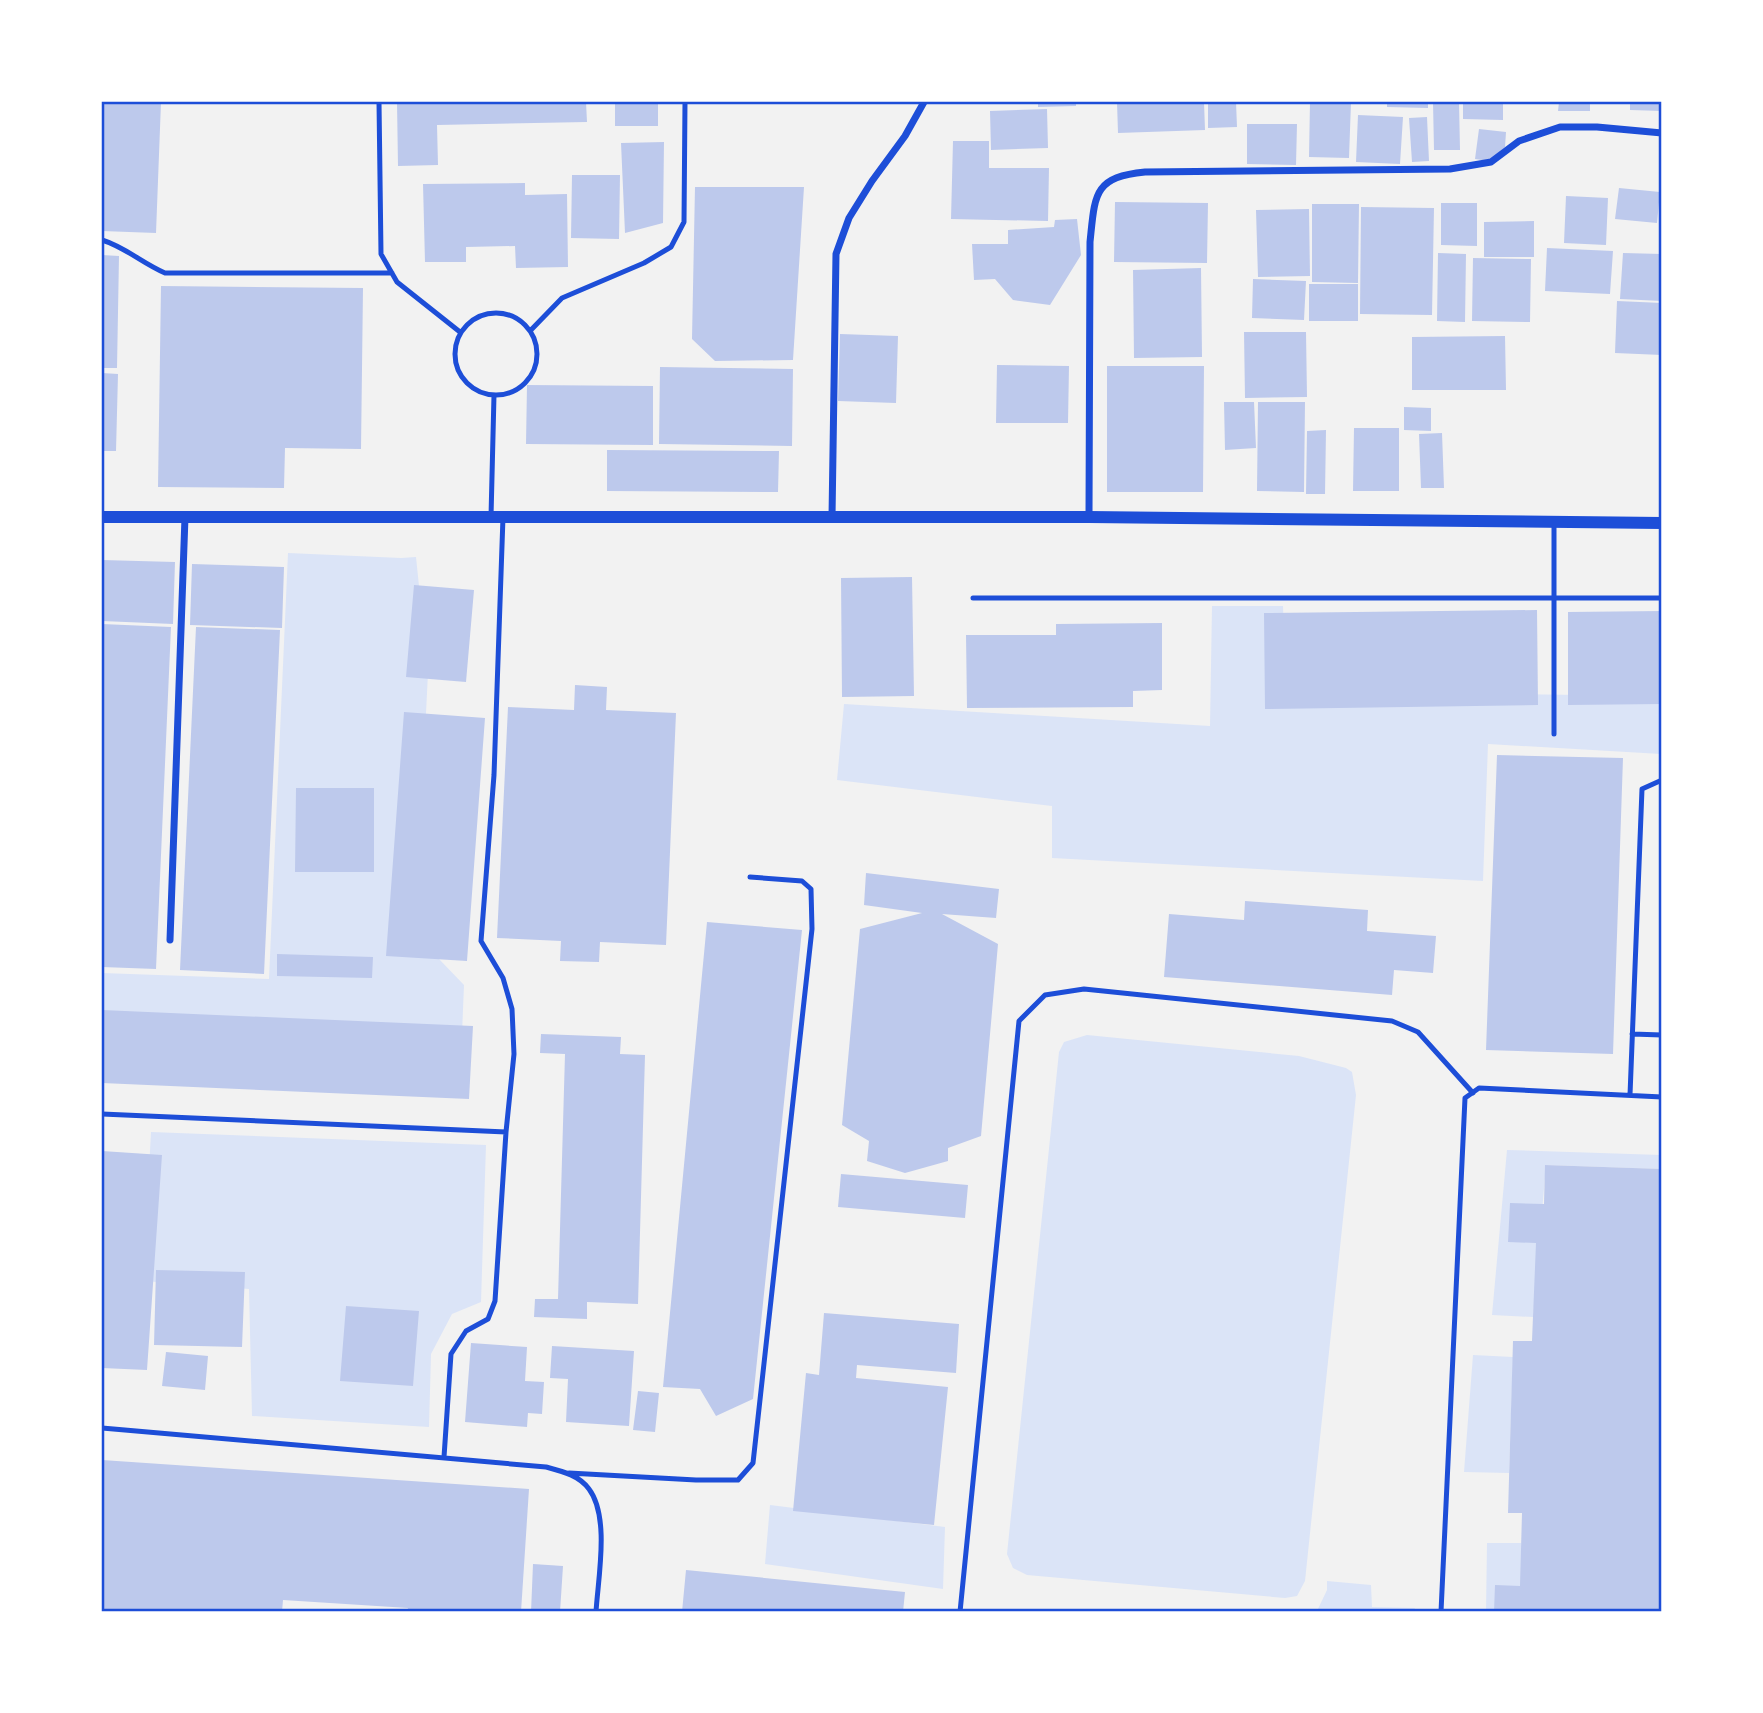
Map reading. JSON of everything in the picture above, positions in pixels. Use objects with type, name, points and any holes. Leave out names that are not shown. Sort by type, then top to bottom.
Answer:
[{"type":"street","points":[[832,517],[836,254],[849,218],[905,136],[924,102]]},
{"type":"street","points":[[1089,517],[1090,242],[1093,212],[1101,187],[1120,174],[1450,169],[1491,162],[1519,141],[1560,127],[1597,127],[1661,133]]},
{"type":"street","points":[[102,517],[1089,517],[1661,523]]},
{"type":"street","points":[[170,940],[185,517]]},
{"type":"lane","points":[[379,102],[381,254],[397,282],[460,332]]},
{"type":"lane","points":[[530,331],[562,298],[644,263],[671,247],[684,222],[685,102]]},
{"type":"lane","points":[[102,240],[120,245],[145,264],[165,273],[392,273]]},
{"type":"lane","points":[[495,312],[509,314],[521,321],[536,344],[534,371],[526,383],[515,391],[494,395],[475,390],[465,382],[454,358],[460,332],[481,315],[495,312]]},
{"type":"lane","points":[[444,1457],[451,1354],[466,1331],[488,1319],[495,1301],[514,1054],[512,1009],[503,978],[481,941],[494,775],[497,517],[494,395]]},
{"type":"lane","points":[[1554,522],[1554,734]]},
{"type":"lane","points":[[973,598],[1661,597]]},
{"type":"lane","points":[[1630,1095],[1642,789],[1661,780]]},
{"type":"lane","points":[[102,1428],[444,1457],[546,1467],[569,1473],[738,1480],[753,1463],[812,916],[811,889],[802,881],[750,877]]},
{"type":"lane","points":[[960,1612],[1019,1021],[1045,995],[1084,989],[1392,1021],[1418,1031],[1473,1093]]},
{"type":"lane","points":[[1632,1034],[1661,1035]]},
{"type":"lane","points":[[1441,1612],[1465,1098],[1479,1088],[1661,1097]]},
{"type":"lane","points":[[102,1114],[506,1132]]},
{"type":"lane","points":[[569,1473],[588,1487],[599,1508],[596,1612]]},
{"type":"shaded area","points":[[288,553],[416,557],[428,673],[415,934],[464,985],[462,1034],[102,1020],[102,973],[269,979]]},
{"type":"shaded area","points":[[1212,606],[1283,606],[1286,691],[1661,696],[1661,754],[1488,744],[1483,881],[1052,858],[1052,806],[837,780],[844,704],[1210,726]]},
{"type":"shaded area","points":[[1087,1035],[1299,1056],[1352,1072],[1356,1095],[1305,1581],[1297,1596],[1285,1598],[1027,1575],[1013,1568],[1007,1554],[1059,1052],[1064,1042]]},
{"type":"shaded area","points":[[151,1132],[486,1145],[481,1302],[452,1314],[431,1354],[429,1427],[252,1416],[249,1289],[143,1281]]},
{"type":"shaded area","points":[[1507,1150],[1661,1155],[1661,1169],[1546,1165],[1533,1317],[1492,1315]]},
{"type":"shaded area","points":[[1473,1355],[1513,1357],[1509,1473],[1464,1472]]},
{"type":"shaded area","points":[[770,1505],[945,1527],[943,1589],[765,1564]]},
{"type":"shaded area","points":[[1487,1543],[1521,1543],[1521,1611],[1486,1612]]},
{"type":"shaded area","points":[[1327,1581],[1371,1585],[1372,1607],[1415,1608],[1414,1611],[1317,1611],[1327,1590]]},
{"type":"building","points":[[102,102],[161,102],[156,233],[102,231]]},
{"type":"building","points":[[397,102],[586,102],[587,122],[437,125],[438,165],[398,166]]},
{"type":"building","points":[[615,102],[658,102],[658,126],[615,126]]},
{"type":"building","points":[[1038,102],[1076,102],[1076,106],[1038,107]]},
{"type":"building","points":[[1117,102],[1204,102],[1205,130],[1118,133]]},
{"type":"building","points":[[1236,102],[1237,127],[1208,128],[1208,103]]},
{"type":"building","points":[[1310,102],[1351,102],[1349,158],[1309,157]]},
{"type":"building","points":[[1387,102],[1428,102],[1428,108],[1387,107]]},
{"type":"building","points":[[1433,102],[1459,102],[1460,150],[1434,150]]},
{"type":"building","points":[[1463,102],[1503,102],[1503,120],[1463,119]]},
{"type":"building","points":[[1559,102],[1590,102],[1590,111],[1558,111]]},
{"type":"building","points":[[1630,102],[1662,102],[1662,111],[1630,110]]},
{"type":"building","points":[[1047,109],[1048,148],[991,150],[990,111]]},
{"type":"building","points":[[1358,115],[1403,117],[1400,164],[1356,162]]},
{"type":"building","points":[[1427,117],[1429,161],[1412,162],[1409,118]]},
{"type":"building","points":[[1247,124],[1297,124],[1296,165],[1247,164]]},
{"type":"building","points":[[1479,129],[1506,132],[1505,147],[1489,161],[1475,159]]},
{"type":"building","points":[[953,141],[989,141],[989,168],[1049,168],[1048,221],[951,219]]},
{"type":"building","points":[[664,142],[663,223],[625,233],[621,143]]},
{"type":"building","points":[[572,175],[620,175],[619,239],[571,238]]},
{"type":"building","points":[[525,183],[525,195],[567,194],[568,267],[516,268],[515,246],[466,247],[466,262],[425,262],[423,184]]},
{"type":"building","points":[[695,187],[804,187],[793,360],[715,361],[692,339]]},
{"type":"building","points":[[1619,188],[1660,192],[1657,223],[1615,219]]},
{"type":"building","points":[[1566,196],[1608,198],[1606,245],[1564,243]]},
{"type":"building","points":[[1115,202],[1208,203],[1207,263],[1114,262]]},
{"type":"building","points":[[1441,203],[1477,203],[1477,246],[1441,245]]},
{"type":"building","points":[[1312,204],[1359,204],[1358,283],[1312,282]]},
{"type":"building","points":[[1361,207],[1434,208],[1432,315],[1360,314]]},
{"type":"building","points":[[1309,209],[1310,276],[1258,277],[1256,210]]},
{"type":"building","points":[[1077,219],[1081,255],[1050,305],[1013,300],[995,279],[974,280],[972,244],[1008,244],[1008,230],[1054,227],[1055,220]]},
{"type":"building","points":[[1534,221],[1534,257],[1484,257],[1484,222]]},
{"type":"building","points":[[1547,248],[1613,251],[1610,294],[1545,291]]},
{"type":"building","points":[[1438,253],[1466,254],[1465,322],[1437,321]]},
{"type":"building","points":[[1623,253],[1662,254],[1662,301],[1620,299]]},
{"type":"building","points":[[102,255],[119,256],[117,368],[102,368]]},
{"type":"building","points":[[1473,258],[1531,259],[1530,322],[1472,321]]},
{"type":"building","points":[[1201,268],[1202,357],[1134,358],[1133,270]]},
{"type":"building","points":[[1253,279],[1306,281],[1304,320],[1252,318]]},
{"type":"building","points":[[1309,284],[1358,284],[1358,321],[1309,321]]},
{"type":"building","points":[[161,286],[363,288],[361,449],[285,448],[284,488],[158,487]]},
{"type":"building","points":[[1617,301],[1662,303],[1662,355],[1615,353]]},
{"type":"building","points":[[1244,332],[1306,332],[1307,397],[1245,398]]},
{"type":"building","points":[[840,334],[898,336],[896,403],[838,401]]},
{"type":"building","points":[[1505,336],[1506,390],[1412,390],[1412,337]]},
{"type":"building","points":[[997,365],[1069,366],[1068,423],[996,423]]},
{"type":"building","points":[[1107,366],[1204,366],[1203,492],[1107,492]]},
{"type":"building","points":[[660,367],[793,369],[792,446],[659,444]]},
{"type":"building","points":[[102,373],[118,374],[116,451],[102,451]]},
{"type":"building","points":[[527,385],[653,386],[653,445],[526,444]]},
{"type":"building","points":[[1224,402],[1254,402],[1256,448],[1225,450]]},
{"type":"building","points":[[1258,402],[1305,402],[1304,492],[1257,491]]},
{"type":"building","points":[[1404,407],[1431,408],[1431,431],[1404,430]]},
{"type":"building","points":[[1354,428],[1399,428],[1399,491],[1353,491]]},
{"type":"building","points":[[1326,430],[1325,494],[1306,494],[1307,431]]},
{"type":"building","points":[[1442,433],[1444,488],[1421,488],[1419,434]]},
{"type":"building","points":[[607,450],[779,451],[778,492],[607,491]]},
{"type":"building","points":[[102,560],[175,562],[173,624],[102,621]]},
{"type":"building","points":[[192,564],[284,567],[282,628],[190,625]]},
{"type":"building","points":[[912,577],[914,696],[842,697],[841,578]]},
{"type":"building","points":[[414,585],[474,590],[466,682],[406,677]]},
{"type":"building","points":[[1537,610],[1538,705],[1265,709],[1264,613]]},
{"type":"building","points":[[1662,611],[1662,704],[1568,705],[1568,612]]},
{"type":"building","points":[[1162,623],[1162,690],[1133,691],[1133,707],[967,708],[966,635],[1056,635],[1056,624]]},
{"type":"building","points":[[102,624],[171,627],[156,969],[102,967]]},
{"type":"building","points":[[196,627],[280,630],[264,974],[180,970]]},
{"type":"building","points":[[575,685],[607,687],[606,710],[676,713],[666,945],[600,942],[599,962],[560,961],[561,941],[497,938],[508,707],[574,710]]},
{"type":"building","points":[[404,712],[485,718],[467,961],[386,956]]},
{"type":"building","points":[[1497,755],[1623,758],[1613,1054],[1486,1050]]},
{"type":"building","points":[[296,788],[374,788],[374,872],[295,872]]},
{"type":"building","points":[[866,873],[999,889],[996,918],[942,914],[998,944],[981,1136],[948,1148],[948,1161],[905,1173],[867,1161],[869,1141],[842,1125],[860,929],[922,913],[864,905]]},
{"type":"building","points":[[1245,901],[1368,910],[1367,931],[1436,936],[1433,973],[1394,970],[1392,995],[1164,977],[1169,914],[1244,920]]},
{"type":"building","points":[[707,922],[802,930],[753,1399],[716,1416],[700,1389],[663,1387]]},
{"type":"building","points":[[277,954],[373,957],[372,978],[277,976]]},
{"type":"building","points":[[102,1010],[473,1026],[469,1099],[102,1083]]},
{"type":"building","points":[[541,1034],[621,1037],[620,1054],[645,1055],[638,1304],[587,1302],[587,1319],[534,1317],[535,1299],[558,1299],[565,1054],[540,1053]]},
{"type":"building","points":[[102,1151],[162,1155],[147,1370],[102,1368]]},
{"type":"building","points":[[1545,1165],[1662,1169],[1662,1612],[1494,1612],[1495,1585],[1520,1586],[1522,1513],[1508,1513],[1513,1341],[1532,1341],[1536,1243],[1508,1242],[1510,1203],[1544,1204]]},
{"type":"building","points":[[841,1174],[968,1185],[965,1218],[838,1207]]},
{"type":"building","points":[[156,1270],[245,1272],[242,1347],[154,1345]]},
{"type":"building","points":[[346,1306],[419,1311],[413,1386],[340,1381]]},
{"type":"building","points":[[824,1313],[959,1324],[956,1373],[857,1365],[856,1378],[948,1387],[934,1525],[793,1511],[806,1373],[819,1375]]},
{"type":"building","points":[[471,1343],[527,1347],[525,1381],[544,1382],[542,1414],[528,1413],[527,1427],[465,1422]]},
{"type":"building","points":[[552,1346],[634,1351],[629,1426],[566,1422],[568,1379],[550,1378]]},
{"type":"building","points":[[166,1352],[208,1356],[205,1390],[162,1386]]},
{"type":"building","points":[[638,1391],[659,1393],[655,1432],[633,1430]]},
{"type":"building","points":[[102,1460],[529,1489],[521,1612],[407,1612],[408,1608],[283,1600],[282,1612],[102,1612]]},
{"type":"building","points":[[533,1564],[563,1566],[560,1612],[531,1612]]},
{"type":"building","points":[[686,1570],[905,1592],[903,1612],[682,1612]]}]
